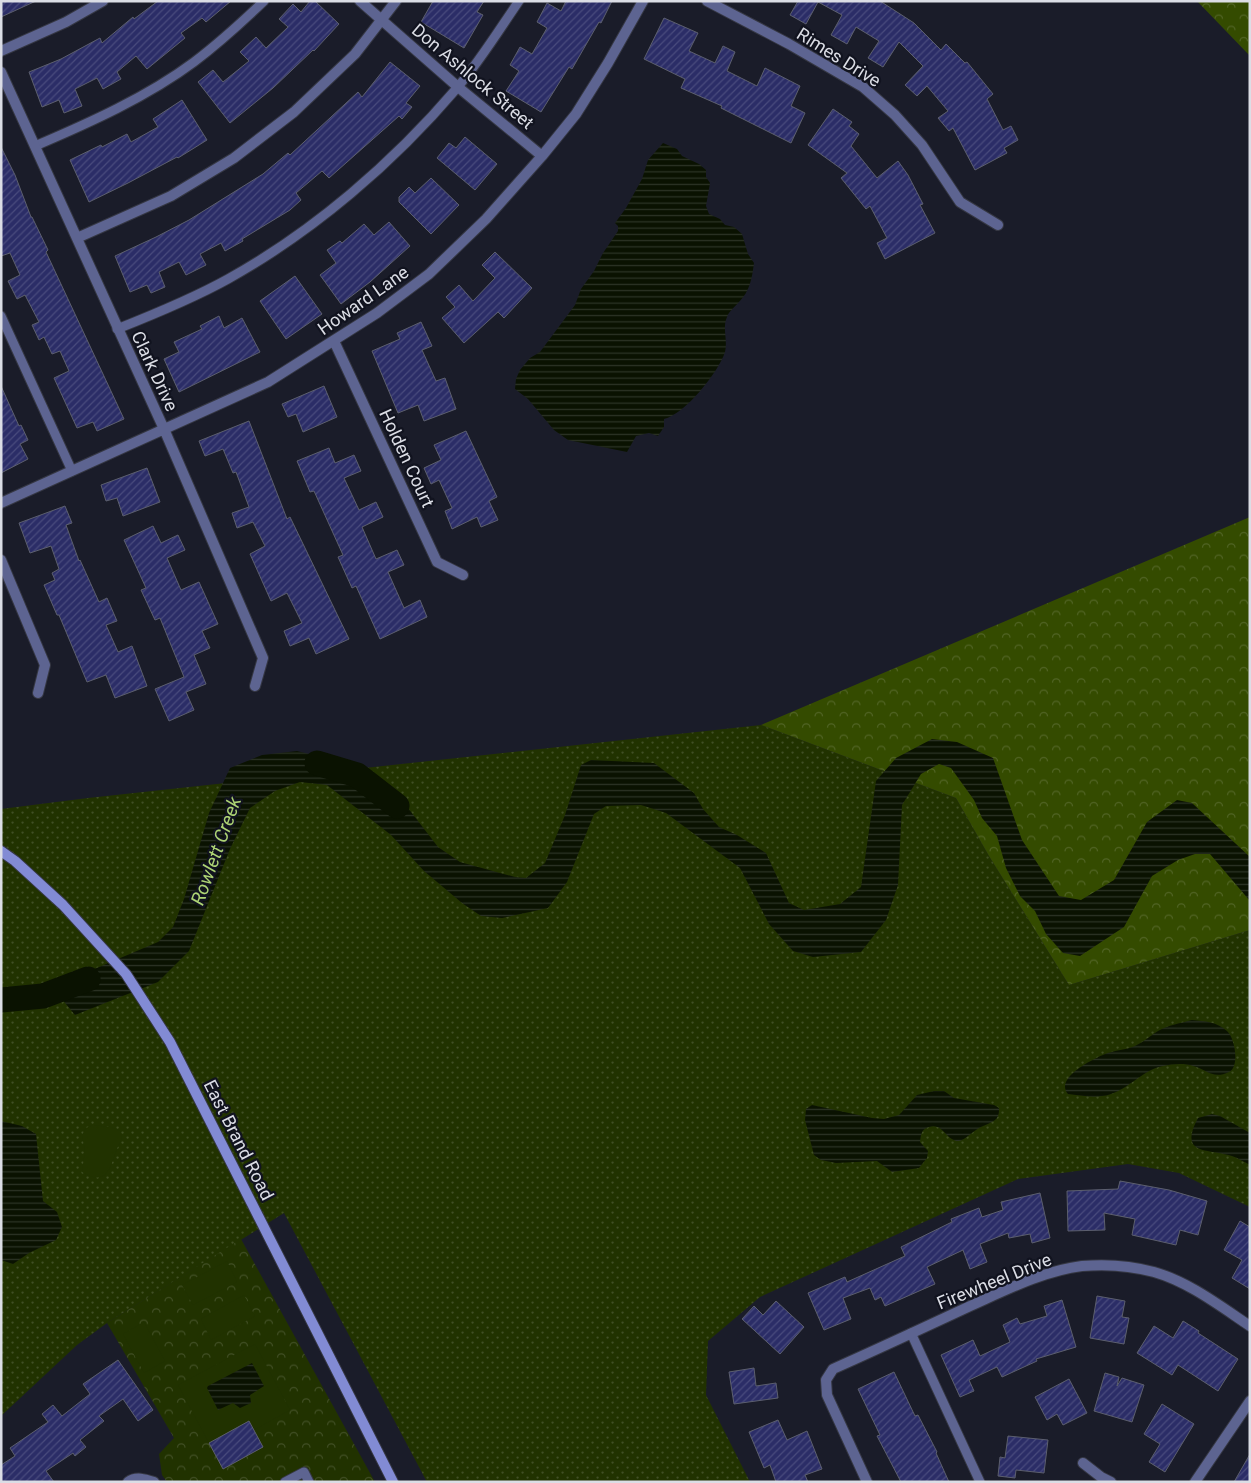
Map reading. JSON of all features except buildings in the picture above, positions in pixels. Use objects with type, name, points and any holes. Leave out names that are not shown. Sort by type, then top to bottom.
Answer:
[{"type":"main road","name":"East Brand Road","points":[[1,851],[15,861],[63,905],[126,974],[170,1042],[229,1154],[266,1232],[394,1482]]},
{"type":"street","points":[[1,51],[66,22],[103,1]]},
{"type":"street","name":"Don Ashlock Street","points":[[360,1],[458,87],[542,156]]},
{"type":"street","points":[[77,238],[171,196],[234,158],[294,112],[355,54],[396,1]]},
{"type":"street","name":"Howard Lane","points":[[1,503],[268,382],[377,313],[429,274],[486,219],[542,156],[576,114],[608,63],[643,1]]},
{"type":"street","name":"Rimes Drive","points":[[707,1],[863,86],[895,115],[922,145],[960,202],[998,225]]},
{"type":"street","name":"Clark Drive","points":[[1,72],[117,330],[164,429],[263,658],[255,686]]},
{"type":"street","name":"Holden Court","points":[[334,341],[437,562],[463,575]]},
{"type":"street","points":[[1,560],[45,664],[38,693]]},
{"type":"street","name":"Firewheel Drive","points":[[866,1482],[827,1394],[826,1380],[833,1369],[996,1294],[1043,1276],[1083,1266],[1104,1266],[1153,1272],[1179,1281],[1250,1326]]},
{"type":"street","points":[[1195,1482],[1250,1401]]},
{"type":"street","points":[[1083,1463],[1111,1482]]},
{"type":"street","points":[[128,1482],[132,1479],[143,1478],[154,1482]]},
{"type":"lane","points":[[35,146],[120,107],[193,63],[232,31],[264,1]]},
{"type":"lane","points":[[117,330],[193,297],[229,278],[302,230],[341,201],[383,165],[458,87],[519,1]]},
{"type":"lane","points":[[1,316],[72,471]]},
{"type":"lane","points":[[911,1333],[980,1482]]},
{"type":"lane","points":[[285,1482],[304,1472],[309,1482]]},
{"type":"green space","points":[[1197,1],[1250,1],[1250,56]]},
{"type":"green space","points":[[1250,517],[1250,930],[1069,985],[989,856],[956,798],[761,725]]},
{"type":"green space","points":[[761,725],[956,798],[989,856],[1069,985],[1250,930],[1250,1207],[1179,1173],[1128,1164],[1018,1179],[760,1297],[708,1341],[706,1395],[750,1482],[427,1482],[284,1213],[107,1323],[77,1345],[1,1416],[1,809]]},
{"type":"green space","points":[[93,1125],[110,1127],[120,1131],[122,1138],[107,1173],[99,1177],[89,1176],[82,1172],[85,1151],[82,1135],[86,1128]]},
{"type":"green space","points":[[241,1239],[375,1482],[167,1482],[162,1475],[159,1454],[174,1438],[107,1323]]},
{"type":"green space","points":[[227,1261],[237,1282],[193,1305],[182,1285]]},
{"type":"green space","points":[[244,1295],[255,1316],[211,1340],[201,1319]]},
{"type":"green space","points":[[144,1322],[165,1361],[144,1373],[123,1334]]},
{"type":"green space","points":[[255,1344],[290,1410],[254,1430],[249,1421],[209,1443],[178,1385]]},
{"type":"water","points":[[663,143],[677,149],[682,156],[699,164],[706,170],[706,177],[710,183],[706,206],[709,214],[720,219],[725,225],[734,227],[742,234],[748,254],[754,263],[750,284],[743,298],[727,317],[725,325],[725,352],[715,371],[691,401],[672,416],[664,419],[664,427],[658,436],[649,433],[636,436],[627,452],[568,440],[554,430],[528,399],[515,389],[516,379],[520,370],[530,358],[540,352],[575,305],[581,289],[618,231],[618,226],[615,223],[626,208],[642,179],[648,160]]},
{"type":"water","points":[[932,739],[957,742],[993,758],[1022,840],[1059,896],[1081,900],[1114,880],[1147,822],[1177,800],[1192,803],[1250,857],[1250,901],[1210,854],[1195,854],[1178,860],[1152,876],[1124,927],[1080,956],[1063,953],[1046,934],[1035,911],[1020,896],[1006,868],[997,836],[982,818],[974,800],[951,768],[939,764],[921,774],[902,805],[898,885],[886,920],[861,952],[813,957],[793,951],[769,924],[740,868],[666,813],[641,805],[606,806],[594,814],[567,882],[548,908],[502,918],[481,916],[462,903],[424,871],[391,835],[327,785],[300,782],[275,791],[250,808],[230,849],[189,951],[158,982],[75,1015],[52,987],[158,942],[173,927],[184,899],[209,813],[230,768],[262,755],[297,751],[325,758],[408,808],[438,847],[460,862],[515,877],[526,878],[545,863],[565,815],[581,765],[591,760],[654,763],[694,793],[703,809],[719,827],[737,835],[766,853],[789,903],[804,910],[840,904],[861,887],[876,781],[896,758]]},
{"type":"water","points":[[1192,1020],[1215,1024],[1223,1028],[1230,1035],[1234,1046],[1235,1059],[1229,1072],[1218,1075],[1190,1065],[1163,1066],[1147,1072],[1126,1087],[1110,1094],[1093,1097],[1068,1094],[1065,1088],[1070,1076],[1092,1060],[1105,1054],[1135,1046],[1166,1027]]},
{"type":"water","points":[[944,1091],[954,1098],[994,1105],[999,1108],[997,1118],[959,1141],[951,1138],[938,1127],[934,1126],[924,1129],[920,1142],[928,1151],[927,1158],[919,1168],[892,1172],[877,1161],[836,1163],[821,1160],[814,1155],[805,1120],[806,1109],[812,1105],[884,1119],[899,1115],[917,1095]]},
{"type":"water","points":[[1212,1114],[1220,1116],[1250,1133],[1250,1165],[1232,1156],[1198,1148],[1194,1145],[1192,1139],[1193,1130],[1198,1118]]},
{"type":"water","points":[[1,1121],[22,1126],[36,1134],[43,1201],[57,1212],[62,1227],[56,1240],[29,1253],[13,1264],[1,1260]]},
{"type":"water","points":[[252,1363],[264,1386],[250,1395],[251,1403],[240,1408],[233,1403],[218,1410],[207,1388],[208,1386]]},
{"type":"waterway","name":"Rowlett Creek","points":[[317,763],[357,775],[397,806]]},
{"type":"waterway","name":"Rowlett Creek","points":[[1,1000],[43,996],[88,979]]}]
